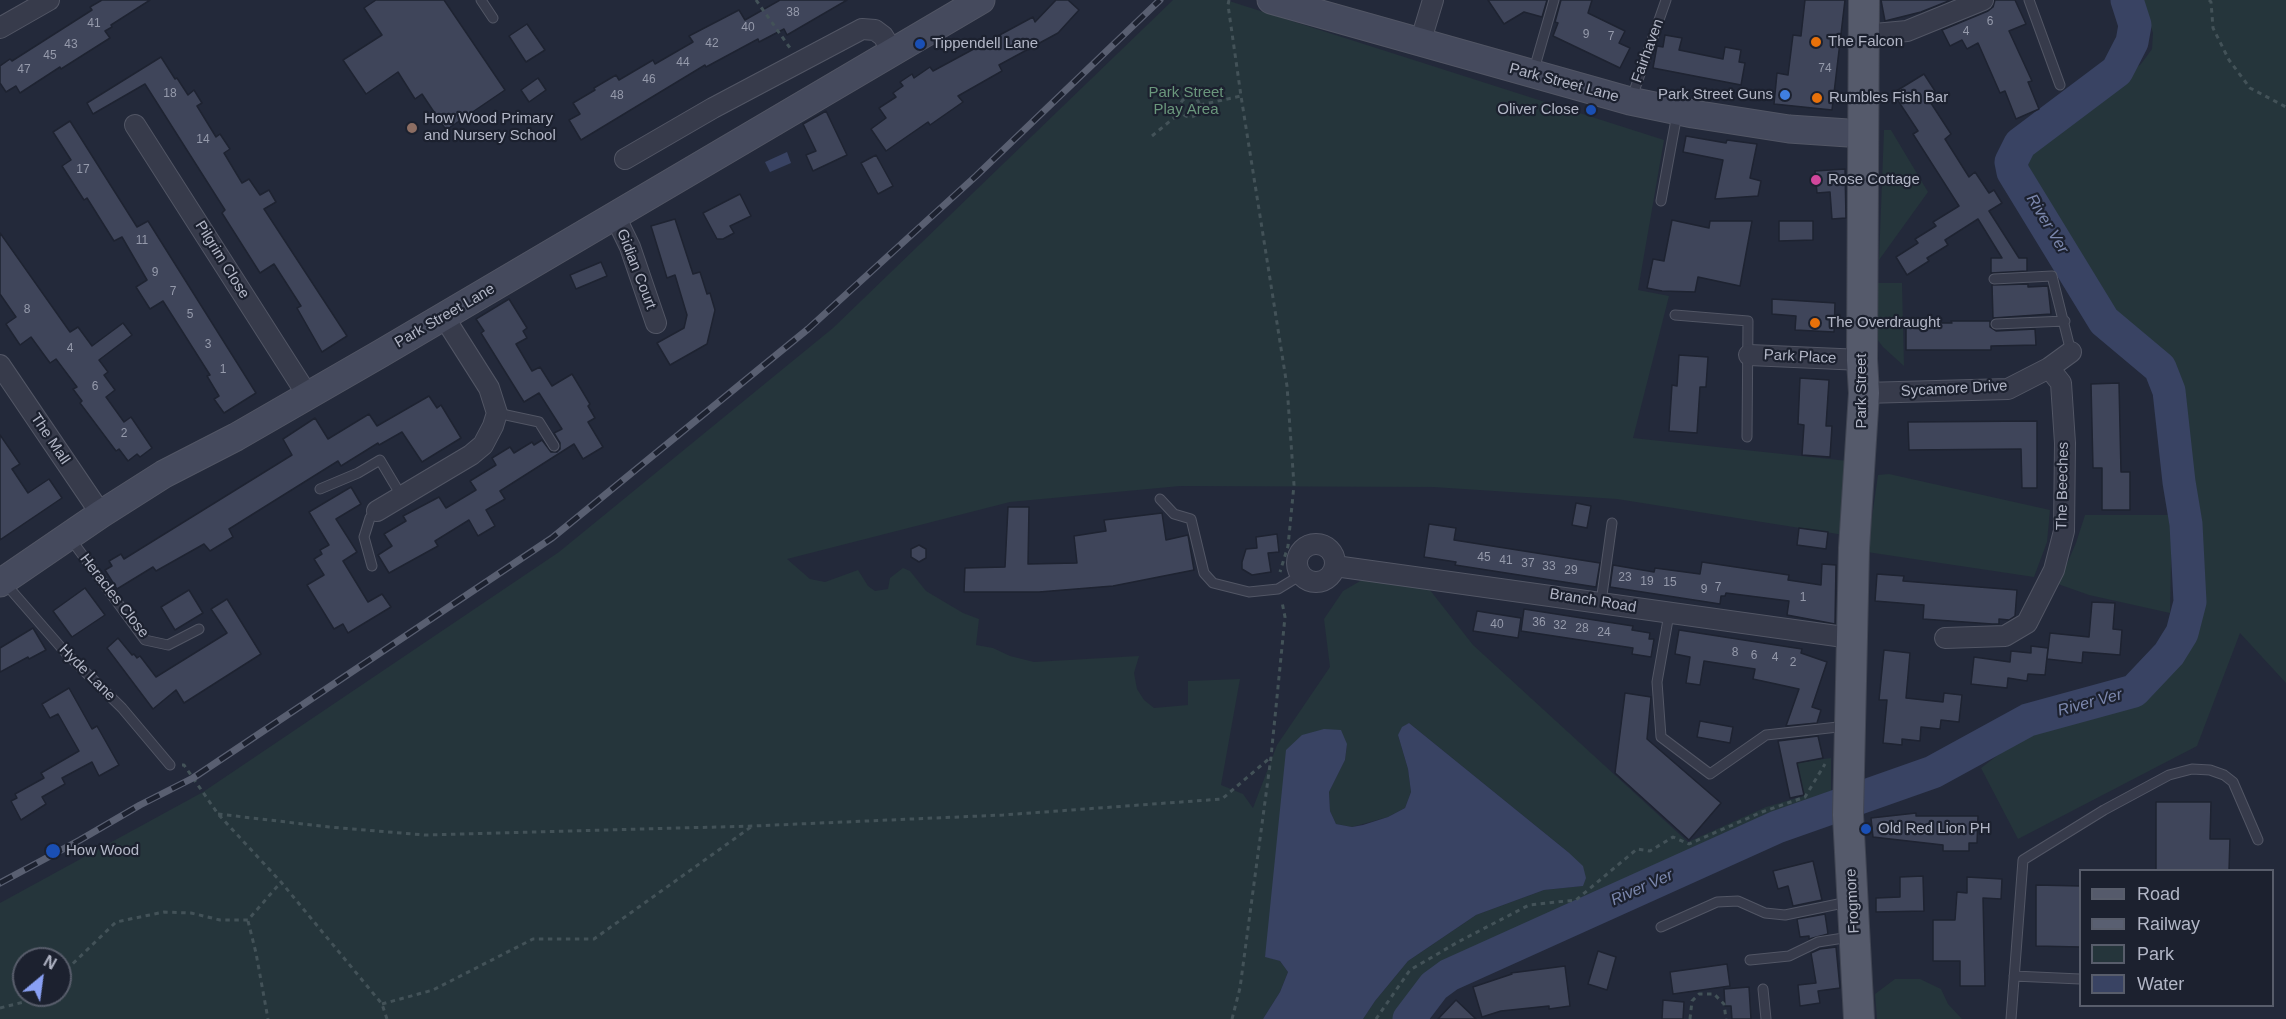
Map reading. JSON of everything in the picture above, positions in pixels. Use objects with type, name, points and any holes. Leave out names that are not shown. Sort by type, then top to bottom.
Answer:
[{"type":"main road","name":"Park Street","points":[[1849,782],[1854,548],[1864,393],[1862,360],[1864,0]]},
{"type":"main road","name":"Frogmore","points":[[1849,782],[1848,815],[1858,1019]]},
{"type":"street","points":[[0,28],[49,0]]},
{"type":"street","name":"Park Street Lane","points":[[2,582],[164,474],[308,396],[981,0]]},
{"type":"street","name":"Park Street Lane","points":[[1271,0],[1630,101],[1789,129],[1863,134]]},
{"type":"street","points":[[1420,43],[1432,0]]},
{"type":"street","points":[[1864,35],[1907,31],[1983,0]]},
{"type":"street","points":[[625,159],[712,108],[862,30],[876,30],[883,36],[893,52]]},
{"type":"street","name":"Pilgrim Close","points":[[135,124],[308,396]]},
{"type":"street","name":"Gidian Court","points":[[615,216],[630,247],[656,323]]},
{"type":"street","points":[[377,511],[471,455],[483,445],[489,435],[496,413],[489,388],[444,317]]},
{"type":"street","name":"Sycamore Drive","points":[[1864,393],[2008,389],[2049,368],[2071,352]]},
{"type":"street","name":"Park Place","points":[[1749,355],[1862,360]]},
{"type":"street","name":"The Mall","points":[[0,365],[101,514]]},
{"type":"street","name":"The Beeches","points":[[1945,639],[2005,636],[2027,623],[2054,570],[2064,531],[2065,443],[2061,383],[2049,368]]},
{"type":"street","points":[[1311,545],[1325,547],[1334,558],[1335,566],[1332,573],[1321,581],[1306,580],[1300,575],[1297,561],[1304,548],[1311,545]]},
{"type":"street","name":"Branch Road","points":[[1335,566],[1851,638]]},
{"type":"lane","points":[[481,0],[493,18]]},
{"type":"lane","points":[[1533,75],[1554,0]]},
{"type":"lane","name":"Fairhaven","points":[[1630,101],[1666,0]]},
{"type":"lane","points":[[2029,0],[2060,85]]},
{"type":"lane","points":[[1661,201],[1678,111]]},
{"type":"lane","points":[[1994,279],[2052,276],[2071,352]]},
{"type":"lane","points":[[1675,315],[1748,321],[1749,355]]},
{"type":"lane","points":[[1996,324],[2065,321]]},
{"type":"lane","name":"Park Place","points":[[1748,437],[1749,355]]},
{"type":"lane","points":[[496,413],[539,422],[554,446]]},
{"type":"lane","points":[[320,489],[358,473],[380,460],[402,497]]},
{"type":"lane","points":[[1160,499],[1174,514],[1191,519],[1204,573],[1213,583],[1249,592],[1278,589],[1300,575]]},
{"type":"lane","points":[[372,566],[364,537],[370,518],[377,511]]},
{"type":"lane","points":[[1601,602],[1612,523]]},
{"type":"lane","name":"Heracles Close","points":[[69,536],[145,640],[168,645],[198,629]]},
{"type":"lane","name":"Hyde Lane","points":[[2,582],[65,652],[122,708],[170,765]]},
{"type":"lane","points":[[1669,614],[1657,682],[1661,736],[1710,774],[1766,735],[1849,726]]},
{"type":"lane","points":[[2011,1019],[2023,860],[2104,810],[2169,775],[2192,769],[2210,770],[2224,775],[2233,782],[2258,840]]},
{"type":"lane","points":[[1661,927],[1717,902],[1738,901],[1764,913],[1785,915],[1853,901]]},
{"type":"lane","points":[[1750,960],[1789,956],[1818,942],[1855,936]]},
{"type":"lane","points":[[2014,976],[2079,979]]},
{"type":"lane","points":[[1762,988],[1766,1019]]},
{"type":"path","points":[[756,0],[800,62]]},
{"type":"path","points":[[1229,0],[1241,96],[1287,386],[1294,485],[1288,546],[1278,580],[1285,618],[1271,757],[1240,988],[1232,1019]]},
{"type":"path","points":[[2209,0],[2213,28],[2229,60],[2250,88],[2286,107]]},
{"type":"path","points":[[1200,105],[1241,96]]},
{"type":"path","points":[[1194,98],[1200,105],[1194,117],[1184,116],[1181,112],[1180,107],[1184,99],[1194,98]]},
{"type":"path","points":[[1152,136],[1181,112]]},
{"type":"path","points":[[218,814],[425,835],[1003,815],[1222,799],[1271,757]]},
{"type":"path","points":[[1376,1019],[1410,970],[1529,906],[1576,900],[1636,849],[1650,852],[1673,837],[1689,844],[1762,812],[1805,797],[1826,761]]},
{"type":"path","points":[[170,765],[184,765],[218,814],[281,882],[382,1004],[387,1019]]},
{"type":"path","points":[[382,1004],[433,990],[533,939],[594,939],[753,825]]},
{"type":"path","points":[[72,964],[116,922],[164,912],[191,913],[220,920],[248,920],[281,882]]},
{"type":"path","points":[[248,920],[268,1019]]},
{"type":"path","points":[[1690,1019],[1692,1001],[1699,994],[1714,994],[1724,1004],[1726,1019]]},
{"type":"green space","name":"Park Street Play Area","points":[[1173,0],[1226,0],[1664,140],[1638,290],[1669,296],[1633,438],[1848,461],[1844,535],[1617,499],[1433,487],[1180,486],[1010,502],[787,559],[810,579],[825,582],[858,570],[868,586],[875,591],[888,589],[890,578],[903,568],[910,571],[926,591],[963,613],[979,619],[976,645],[993,648],[1010,656],[1034,662],[1139,656],[1134,673],[1137,689],[1144,700],[1154,708],[1188,705],[1188,681],[1240,679],[1221,785],[1243,794],[1253,808],[1277,745],[1330,667],[1324,619],[1343,591],[1362,580],[1426,585],[1473,645],[1688,842],[1766,807],[1804,796],[1797,763],[1831,758],[1831,803],[1694,854],[1433,974],[1424,983],[1404,1019],[1363,1019],[1408,961],[1476,915],[1544,890],[1582,886],[1568,852],[1409,723],[1398,735],[1408,769],[1411,792],[1405,808],[1388,817],[1352,827],[1336,824],[1330,811],[1329,792],[1345,760],[1347,744],[1265,956],[1280,961],[1288,972],[1280,992],[1263,1019],[0,1019],[0,903],[203,792],[559,552],[833,328]]},
{"type":"green space","points":[[2143,0],[2286,0],[2286,683],[2240,633],[2197,746],[2018,839],[1981,768],[2028,732],[2057,719],[2115,704],[2155,687],[2178,664],[2190,641],[2195,622],[2200,548],[2176,376],[2166,364],[2122,326],[2084,278],[2031,180],[2028,160],[2036,142],[2141,64],[2152,49],[2153,33]]},
{"type":"green space","points":[[1884,130],[1891,130],[1928,192],[1879,260]]},
{"type":"green space","points":[[1875,283],[1902,283],[1904,366],[1883,347],[1874,335]]},
{"type":"green space","points":[[1889,474],[2050,510],[2047,542],[2034,577],[1867,552],[1878,475]]},
{"type":"green space","points":[[2085,515],[2172,515],[2170,613],[2089,595],[2058,584],[2076,543]]},
{"type":"green space","points":[[1895,979],[1920,979],[1941,989],[1948,1004],[1962,1019],[1877,1019],[1875,994]]},
{"type":"water","points":[[787,152],[791,163],[770,172],[765,162]]},
{"type":"water","points":[[1409,723],[1583,866],[1586,878],[1583,886],[1544,890],[1476,915],[1408,961],[1363,1019],[1263,1019],[1280,992],[1288,972],[1280,961],[1265,957],[1286,750],[1302,735],[1324,729],[1341,730],[1347,744],[1345,760],[1329,792],[1330,811],[1336,824],[1352,827],[1363,825],[1388,817],[1405,808],[1411,792],[1408,769],[1398,735],[1402,727]]},
{"type":"building","points":[[102,0],[150,0],[111,25],[112,27],[105,31],[110,38],[20,93],[16,86],[6,92],[0,83],[0,66],[10,59],[12,61],[92,10],[90,7]]},
{"type":"building","points":[[376,0],[444,0],[505,90],[446,130],[422,94],[415,99],[398,72],[366,94],[343,60],[382,35],[364,8]]},
{"type":"building","points":[[780,0],[847,0],[787,35],[784,29],[759,42],[758,39],[706,67],[705,65],[581,140],[569,120],[580,114],[573,103],[595,90],[594,88],[616,75],[619,80],[653,60],[655,64],[693,42],[689,36],[739,10],[745,20]]},
{"type":"building","points":[[1056,0],[1068,0],[1079,10],[1058,33],[999,65],[1002,71],[958,96],[963,102],[930,125],[928,122],[886,151],[871,129],[886,118],[879,108],[896,97],[893,93],[903,86],[900,82],[912,74],[914,78],[930,67],[933,71],[1033,17],[1035,22]]},
{"type":"building","points":[[1488,0],[1547,0],[1542,17],[1524,12],[1504,24]]},
{"type":"building","points":[[1561,0],[1592,0],[1588,13],[1625,31],[1619,43],[1630,48],[1620,68],[1553,36],[1558,23],[1555,22]]},
{"type":"building","points":[[1805,0],[1845,0],[1832,110],[1774,104],[1777,73],[1788,75],[1793,35],[1801,36]]},
{"type":"building","points":[[1881,0],[1951,0],[1921,12],[1885,21]]},
{"type":"building","points":[[1995,0],[2015,0],[2026,24],[2009,31],[2032,81],[2028,82],[2039,109],[2016,119],[2005,91],[2000,93],[1978,43],[1967,49],[1962,40],[1950,46],[1942,30],[1988,11],[1993,7]]},
{"type":"building","points":[[527,24],[545,50],[526,62],[509,36]]},
{"type":"building","points":[[1665,35],[1682,38],[1679,50],[1723,59],[1725,47],[1741,50],[1739,62],[1745,63],[1741,85],[1653,68],[1657,46],[1663,47]]},
{"type":"building","points":[[161,57],[188,95],[194,90],[202,103],[197,106],[216,137],[220,134],[230,149],[224,153],[242,183],[249,179],[260,195],[269,190],[276,202],[264,209],[347,336],[322,352],[297,308],[301,306],[274,264],[260,273],[222,213],[225,210],[145,84],[93,114],[87,103]]},
{"type":"building","points":[[1924,74],[1935,91],[1927,97],[1951,134],[1945,139],[1969,177],[1975,172],[1989,193],[1994,190],[2002,203],[1989,211],[2019,258],[2027,258],[2027,271],[1991,273],[1991,258],[2002,258],[1978,219],[1945,240],[1948,245],[1927,258],[1929,261],[1907,275],[1896,257],[1918,243],[1915,239],[1936,226],[1933,222],[1959,206],[1913,134],[1918,131],[1893,93]]},
{"type":"building","points":[[538,78],[546,90],[529,102],[521,90]]},
{"type":"building","points":[[826,111],[847,155],[813,171],[806,155],[816,151],[803,124]]},
{"type":"building","points":[[70,121],[137,227],[148,221],[256,393],[224,413],[214,399],[219,396],[207,376],[210,375],[163,301],[150,309],[136,287],[147,280],[122,237],[114,241],[87,198],[84,200],[62,166],[71,160],[53,132]]},
{"type":"building","points":[[1686,136],[1726,143],[1727,140],[1757,144],[1750,178],[1761,181],[1758,196],[1715,199],[1723,160],[1683,152]]},
{"type":"building","points":[[876,155],[893,186],[878,194],[861,163]]},
{"type":"building","points":[[1845,169],[1846,218],[1832,219],[1830,192],[1817,193],[1815,171]]},
{"type":"building","points":[[740,194],[751,216],[730,226],[734,233],[723,239],[717,239],[703,213]]},
{"type":"building","points":[[675,219],[693,274],[700,272],[715,310],[707,344],[670,365],[657,343],[684,328],[687,315],[675,275],[667,278],[651,226]]},
{"type":"building","points":[[1672,220],[1709,228],[1710,221],[1752,221],[1740,286],[1698,277],[1695,292],[1647,288],[1653,259],[1664,261]]},
{"type":"building","points":[[1779,221],[1813,221],[1813,240],[1779,241]]},
{"type":"building","points":[[0,233],[70,332],[78,327],[92,346],[123,323],[132,335],[99,360],[108,372],[104,375],[115,390],[106,397],[124,422],[131,417],[152,448],[140,457],[137,454],[128,461],[119,449],[116,451],[80,403],[82,401],[73,389],[77,387],[56,359],[50,363],[31,337],[20,345],[6,324],[16,317],[0,294]]},
{"type":"building","points":[[601,262],[607,276],[576,289],[570,275]]},
{"type":"building","points":[[2028,284],[2028,287],[2048,286],[2051,314],[1993,318],[1992,285]]},
{"type":"building","points":[[509,299],[527,328],[523,331],[527,338],[516,344],[532,371],[540,367],[552,386],[572,374],[590,404],[588,406],[595,418],[588,422],[603,447],[583,459],[574,444],[500,491],[505,499],[486,510],[495,526],[478,536],[469,520],[435,541],[438,546],[389,573],[378,555],[392,546],[384,534],[406,521],[403,516],[439,497],[446,508],[476,490],[470,481],[496,465],[492,458],[510,447],[514,453],[532,442],[534,445],[542,440],[551,452],[557,452],[560,449],[560,443],[554,433],[562,429],[539,393],[524,402],[481,333],[484,331],[476,319]]},
{"type":"building","name":"The Overdraught","points":[[1772,299],[1835,303],[1834,332],[1795,330],[1796,316],[1772,314]]},
{"type":"building","points":[[1951,321],[1990,321],[1990,327],[1996,331],[2035,329],[2036,345],[1991,346],[1991,350],[1906,350],[1906,323],[1952,323]]},
{"type":"building","points":[[1679,355],[1708,357],[1706,387],[1700,387],[1697,433],[1669,431],[1672,385],[1677,386]]},
{"type":"building","points":[[1800,378],[1829,380],[1826,426],[1832,426],[1830,457],[1802,455],[1804,425],[1798,424]]},
{"type":"building","points":[[2119,383],[2121,472],[2130,472],[2130,510],[2102,510],[2102,468],[2093,468],[2091,384]]},
{"type":"building","points":[[429,396],[437,408],[441,405],[461,438],[422,462],[402,432],[379,445],[378,443],[341,466],[338,461],[229,529],[233,537],[210,551],[204,544],[156,571],[153,567],[117,589],[105,570],[112,566],[109,561],[121,554],[124,559],[292,455],[283,439],[315,418],[328,439],[369,414],[377,426]]},
{"type":"building","points":[[2037,421],[2037,488],[2022,488],[2021,449],[1909,450],[1908,422]]},
{"type":"building","points":[[0,435],[20,464],[12,469],[28,493],[49,479],[62,498],[0,540]]},
{"type":"building","points":[[351,487],[361,504],[336,519],[357,552],[343,561],[368,602],[382,594],[391,607],[348,633],[343,624],[334,629],[307,585],[324,575],[314,559],[322,554],[320,550],[329,545],[309,512]]},
{"type":"building","points":[[1576,503],[1591,506],[1587,528],[1572,525]]},
{"type":"building","points":[[1008,507],[1029,507],[1028,564],[1077,563],[1074,536],[1106,531],[1104,520],[1162,513],[1166,540],[1188,535],[1194,570],[1113,586],[1039,592],[964,592],[965,568],[1005,567]]},
{"type":"building","points":[[1429,524],[1456,528],[1454,540],[1600,563],[1596,587],[1455,565],[1456,562],[1424,557]]},
{"type":"building","points":[[1799,528],[1828,532],[1826,549],[1797,545]]},
{"type":"building","points":[[1277,534],[1279,552],[1268,553],[1271,572],[1252,575],[1242,569],[1246,549],[1257,548],[1256,537]]},
{"type":"building","points":[[919,545],[926,549],[926,558],[919,562],[911,557],[911,549]]},
{"type":"building","points":[[1702,562],[1789,575],[1788,580],[1821,585],[1822,564],[1836,565],[1835,624],[1787,615],[1789,601],[1726,593],[1725,596],[1721,596],[1720,604],[1610,587],[1613,565],[1654,572],[1655,568],[1700,574]]},
{"type":"building","points":[[1877,574],[1904,576],[1903,581],[2017,590],[2015,616],[2009,620],[1999,619],[1999,624],[1923,619],[1924,605],[1875,601]]},
{"type":"building","points":[[85,588],[105,615],[72,637],[53,611]]},
{"type":"building","points":[[189,590],[203,613],[175,630],[161,607]]},
{"type":"building","points":[[227,599],[261,654],[184,703],[176,690],[153,709],[107,648],[118,638],[132,655],[134,654],[137,658],[140,656],[156,677],[227,633],[211,609]]},
{"type":"building","points":[[2092,602],[2115,603],[2113,629],[2122,630],[2120,655],[2083,652],[2082,663],[2047,659],[2050,633],[2089,637]]},
{"type":"building","points":[[1524,609],[1633,626],[1632,630],[1650,633],[1649,639],[1654,639],[1651,657],[1632,654],[1633,648],[1521,631]]},
{"type":"building","points":[[1477,611],[1521,618],[1518,638],[1473,631]]},
{"type":"building","points":[[33,628],[46,650],[0,672],[0,648]]},
{"type":"building","points":[[1679,630],[1802,649],[1801,653],[1827,662],[1812,707],[1821,710],[1817,723],[1786,726],[1799,689],[1753,679],[1755,669],[1704,661],[1700,685],[1686,683],[1690,657],[1675,654]]},
{"type":"building","points":[[2031,646],[2048,648],[2045,675],[2028,674],[2027,681],[2008,678],[2007,688],[1971,684],[1974,657],[2010,662],[2011,651],[2031,653]]},
{"type":"building","points":[[1884,650],[1910,653],[1906,698],[1943,702],[1944,693],[1962,695],[1959,722],[1941,720],[1940,729],[1921,727],[1920,741],[1902,739],[1902,745],[1883,743],[1887,700],[1879,700]]},
{"type":"building","points":[[69,688],[92,729],[97,726],[119,765],[99,776],[92,762],[62,778],[65,784],[42,797],[46,804],[21,820],[11,801],[17,798],[15,794],[44,778],[41,773],[79,751],[58,714],[50,718],[42,704]]},
{"type":"building","points":[[1625,693],[1651,697],[1647,739],[1721,803],[1689,840],[1615,773]]},
{"type":"building","points":[[1700,721],[1733,727],[1730,743],[1697,737]]},
{"type":"building","points":[[1818,736],[1823,758],[1797,763],[1804,795],[1790,798],[1778,741]]},
{"type":"building","points":[[2156,802],[2211,802],[2210,839],[2230,839],[2229,869],[2156,869]]},
{"type":"building","points":[[1916,813],[1916,816],[1978,816],[1977,843],[1969,843],[1969,851],[1943,851],[1943,845],[1873,837],[1871,818]]},
{"type":"building","points":[[1813,861],[1822,900],[1793,906],[1788,886],[1778,889],[1773,871]]},
{"type":"building","points":[[1923,876],[1924,911],[1876,912],[1876,898],[1900,897],[1900,877]]},
{"type":"building","points":[[1967,877],[2002,879],[2001,899],[1983,898],[1985,986],[1960,986],[1960,961],[1933,961],[1933,920],[1955,920],[1957,892],[1967,893]]},
{"type":"building","points":[[2036,885],[2079,886],[2079,947],[2036,946]]},
{"type":"building","points":[[1825,914],[1828,934],[1809,939],[1809,936],[1800,937],[1797,919]]},
{"type":"building","points":[[1836,947],[1840,988],[1818,991],[1820,1003],[1800,1006],[1798,985],[1816,983],[1811,953]]},
{"type":"building","points":[[1598,951],[1616,957],[1607,990],[1588,984]]},
{"type":"building","points":[[1727,964],[1730,986],[1673,994],[1670,972]]},
{"type":"building","points":[[1565,966],[1570,1006],[1501,1011],[1482,1017],[1473,987],[1511,973]]},
{"type":"building","points":[[1749,987],[1751,1019],[1732,1019],[1731,1006],[1725,1006],[1724,989]]},
{"type":"building","points":[[1456,1000],[1476,1019],[1438,1019]]},
{"type":"building","points":[[1663,1000],[1684,1002],[1683,1019],[1662,1019]]},
{"type":"waterway","name":"River Ver","points":[[1409,1019],[1434,986],[1449,975],[1777,827],[1933,772],[2028,720],[2134,691],[2169,654],[2182,633],[2190,602],[2186,524],[2169,391],[2160,368],[2104,321],[2013,172],[2011,162],[2020,144],[2117,71],[2132,42],[2135,25],[2127,0]]},
{"type":"railway","points":[[0,883],[193,778],[552,538],[808,329],[976,176],[1160,0]]},
{"type":"place","name":"The Falcon","points":[[1816,42]]},
{"type":"place","name":"Tippendell Lane","points":[[920,44]]},
{"type":"place","name":"Park Street Guns","points":[[1785,95]]},
{"type":"place","name":"Rumbles Fish Bar","points":[[1817,98]]},
{"type":"place","name":"Oliver Close","points":[[1591,110]]},
{"type":"place","name":"How Wood Primary and Nursery School","points":[[412,128]]},
{"type":"place","name":"Rose Cottage","points":[[1816,180]]},
{"type":"place","name":"The Overdraught","points":[[1815,323]]},
{"type":"place","name":"Old Red Lion PH","points":[[1866,829]]},
{"type":"place","name":"How Wood","points":[[53,851]]}]
